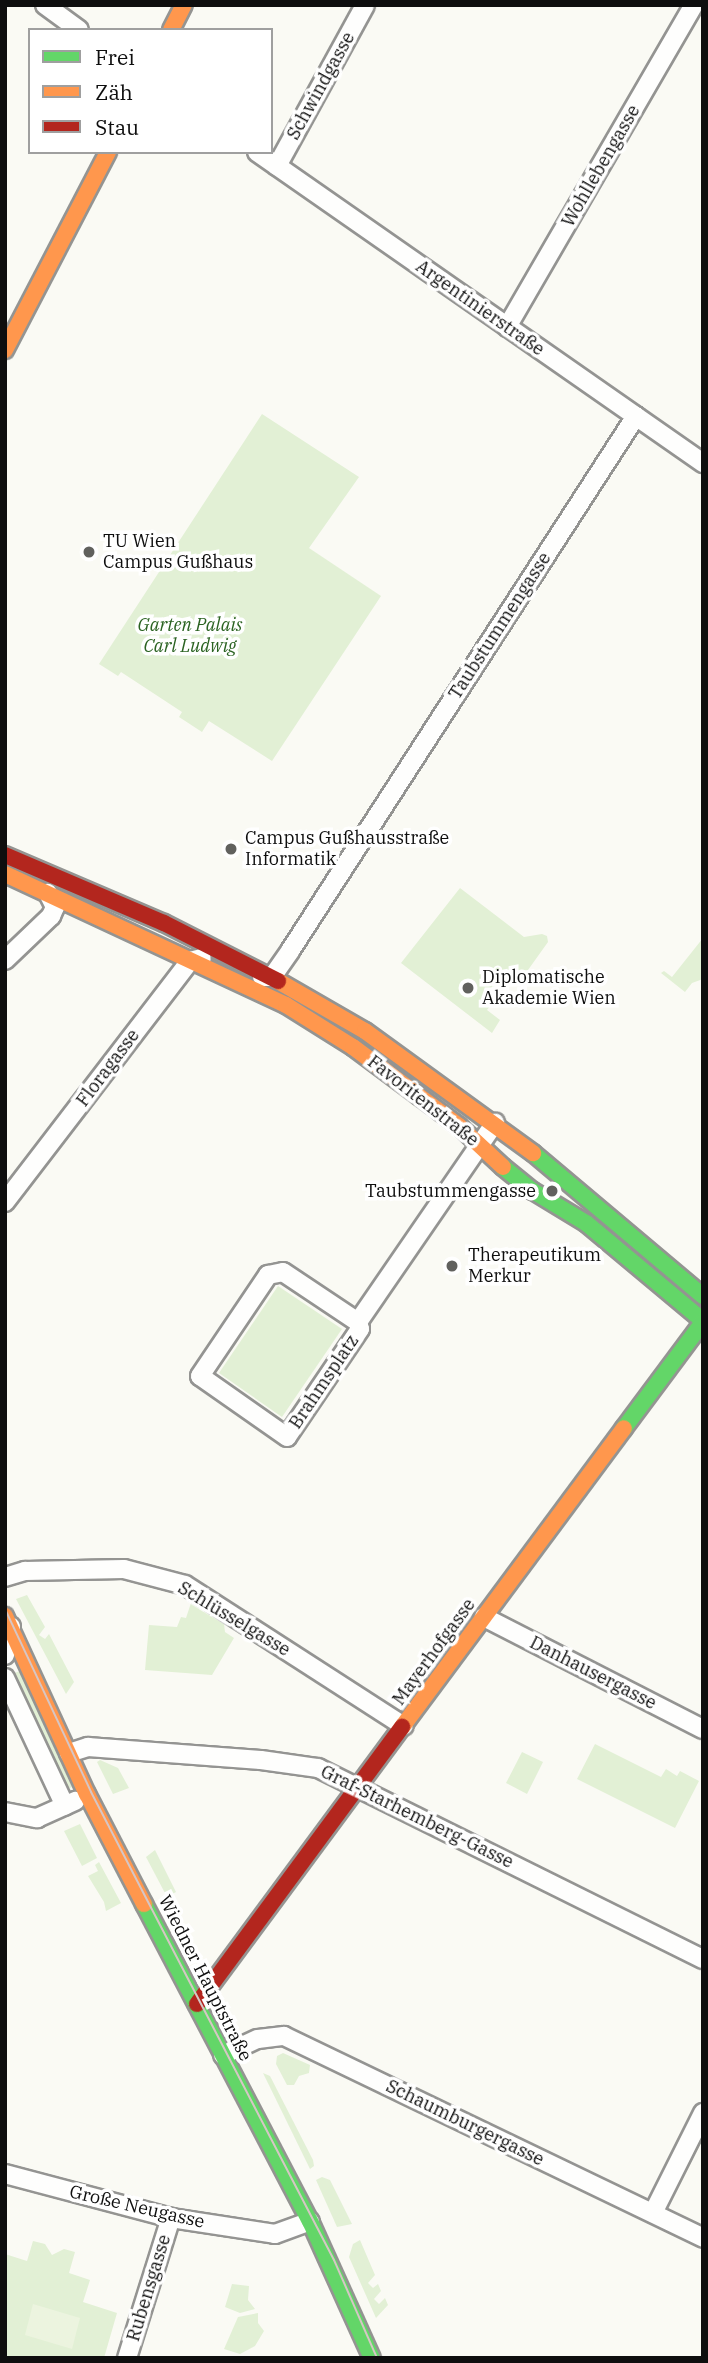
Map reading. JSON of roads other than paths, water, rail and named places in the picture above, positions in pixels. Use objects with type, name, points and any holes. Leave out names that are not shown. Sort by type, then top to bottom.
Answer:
[{"type":"main road","points":[[172,28],[184,5]]},
{"type":"main road","points":[[5,349],[107,154]]},
{"type":"main road","name":"Favoritenstraße","points":[[5,855],[163,923],[272,977],[365,1031],[495,1123],[598,1204],[703,1296]]},
{"type":"main road","name":"Favoritenstraße","points":[[5,874],[286,1004],[353,1047],[426,1099],[533,1191],[586,1223],[703,1322]]},
{"type":"main road","name":"Mayerhofgasse","points":[[197,2004],[361,1787],[703,1322]]},
{"type":"main road","name":"Wiedner Hauptstraße","points":[[8,1621],[87,1794],[310,2221],[372,2358]]},
{"type":"street","points":[[45,5],[76,28]]},
{"type":"street","name":"Schwindgasse","points":[[277,166],[365,5]]},
{"type":"street","name":"Wohllebengasse","points":[[508,327],[694,5]]},
{"type":"street","name":"Argentinierstraße","points":[[260,154],[703,463]]},
{"type":"street","name":"Taubstummengasse","points":[[272,977],[636,416]]},
{"type":"street","points":[[5,960],[51,916],[55,907],[48,893]]},
{"type":"street","points":[[190,961],[222,954]]},
{"type":"street","name":"Floragasse","points":[[5,1202],[11,1180],[190,961]]},
{"type":"street","name":"Favoritenstraße","points":[[230,978],[272,977]]},
{"type":"street","points":[[358,1322],[495,1123]]},
{"type":"street","name":"Brahmsplatz","points":[[284,1272],[358,1322],[359,1329],[287,1437],[200,1376],[268,1275],[284,1272]]},
{"type":"street","name":"Schlüsselgasse","points":[[5,1577],[25,1571],[124,1569],[185,1585],[404,1726]]},
{"type":"street","name":"Danhausergasse","points":[[484,1617],[703,1729]]},
{"type":"street","points":[[5,1655],[8,1621]]},
{"type":"street","points":[[5,1678],[65,1806]]},
{"type":"street","name":"Graf-Starhemberg-Gasse","points":[[69,1753],[88,1747],[261,1760],[318,1768],[703,1959]]},
{"type":"street","points":[[5,1812],[37,1818],[87,1794]]},
{"type":"street","name":"Schaumburgergasse","points":[[223,2055],[258,2039],[284,2036],[703,2238]]},
{"type":"street","points":[[653,2213],[703,2113]]},
{"type":"street","name":"Große Neugasse","points":[[5,2174],[171,2218],[275,2234],[310,2221]]},
{"type":"street","name":"Rubensgasse","points":[[127,2358],[171,2218]]},
{"type":"tram line","points":[[5,1609],[91,1792],[334,2260],[377,2358]]},
{"type":"place","name":"TU Wien Campus Gußhaus","points":[[89,552]]},
{"type":"place","name":"Campus Gußhausstraße Informatik","points":[[231,849]]},
{"type":"place","name":"Diplomatische Akademie Wien","points":[[468,988]]},
{"type":"place","name":"Taubstummengasse","points":[[552,1191]]},
{"type":"place","name":"Therapeutikum Merkur","points":[[452,1266]]},
{"type":"park label","name":"Garten Palais Carl Ludwig","points":[[190,636]]}]
